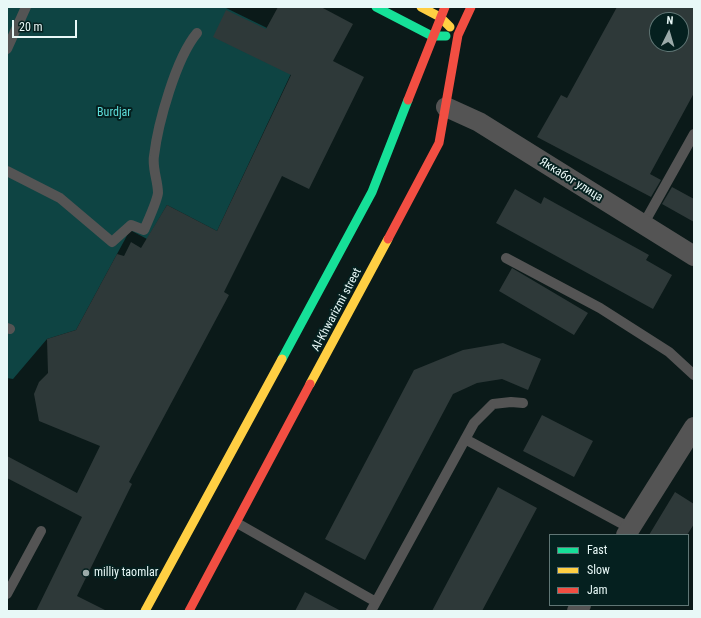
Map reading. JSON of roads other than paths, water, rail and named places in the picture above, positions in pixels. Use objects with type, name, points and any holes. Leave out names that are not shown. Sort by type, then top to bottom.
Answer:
[{"type":"main road","points":[[376,7],[432,36],[458,35]]},
{"type":"main road","points":[[422,7],[440,17],[458,35]]},
{"type":"main road","points":[[145,611],[372,192],[432,36],[445,7]]},
{"type":"main road","name":"Al-Khwarizmi street","points":[[189,611],[439,143],[458,35],[471,7]]},
{"type":"street","name":"Яккабог улица","points":[[446,107],[479,122],[694,256]]},
{"type":"street","points":[[628,532],[694,427]]},
{"type":"lane","points":[[7,49],[26,7]]},
{"type":"lane","points":[[7,171],[60,198],[112,242],[131,225],[144,230],[158,194],[154,158],[164,110],[175,76],[190,42],[197,33]]},
{"type":"lane","points":[[643,225],[694,134]]},
{"type":"lane","points":[[506,258],[600,308],[669,352],[694,375]]},
{"type":"lane","points":[[371,611],[474,423],[493,404],[511,402],[523,403]]},
{"type":"lane","points":[[465,439],[628,532]]},
{"type":"lane","points":[[237,523],[376,602]]},
{"type":"lane","points":[[7,594],[41,531]]},
{"type":"place","name":"milliy taomlar","points":[[86,573]]},
{"type":"park label","name":"Burdjar","points":[[114,113]]}]
